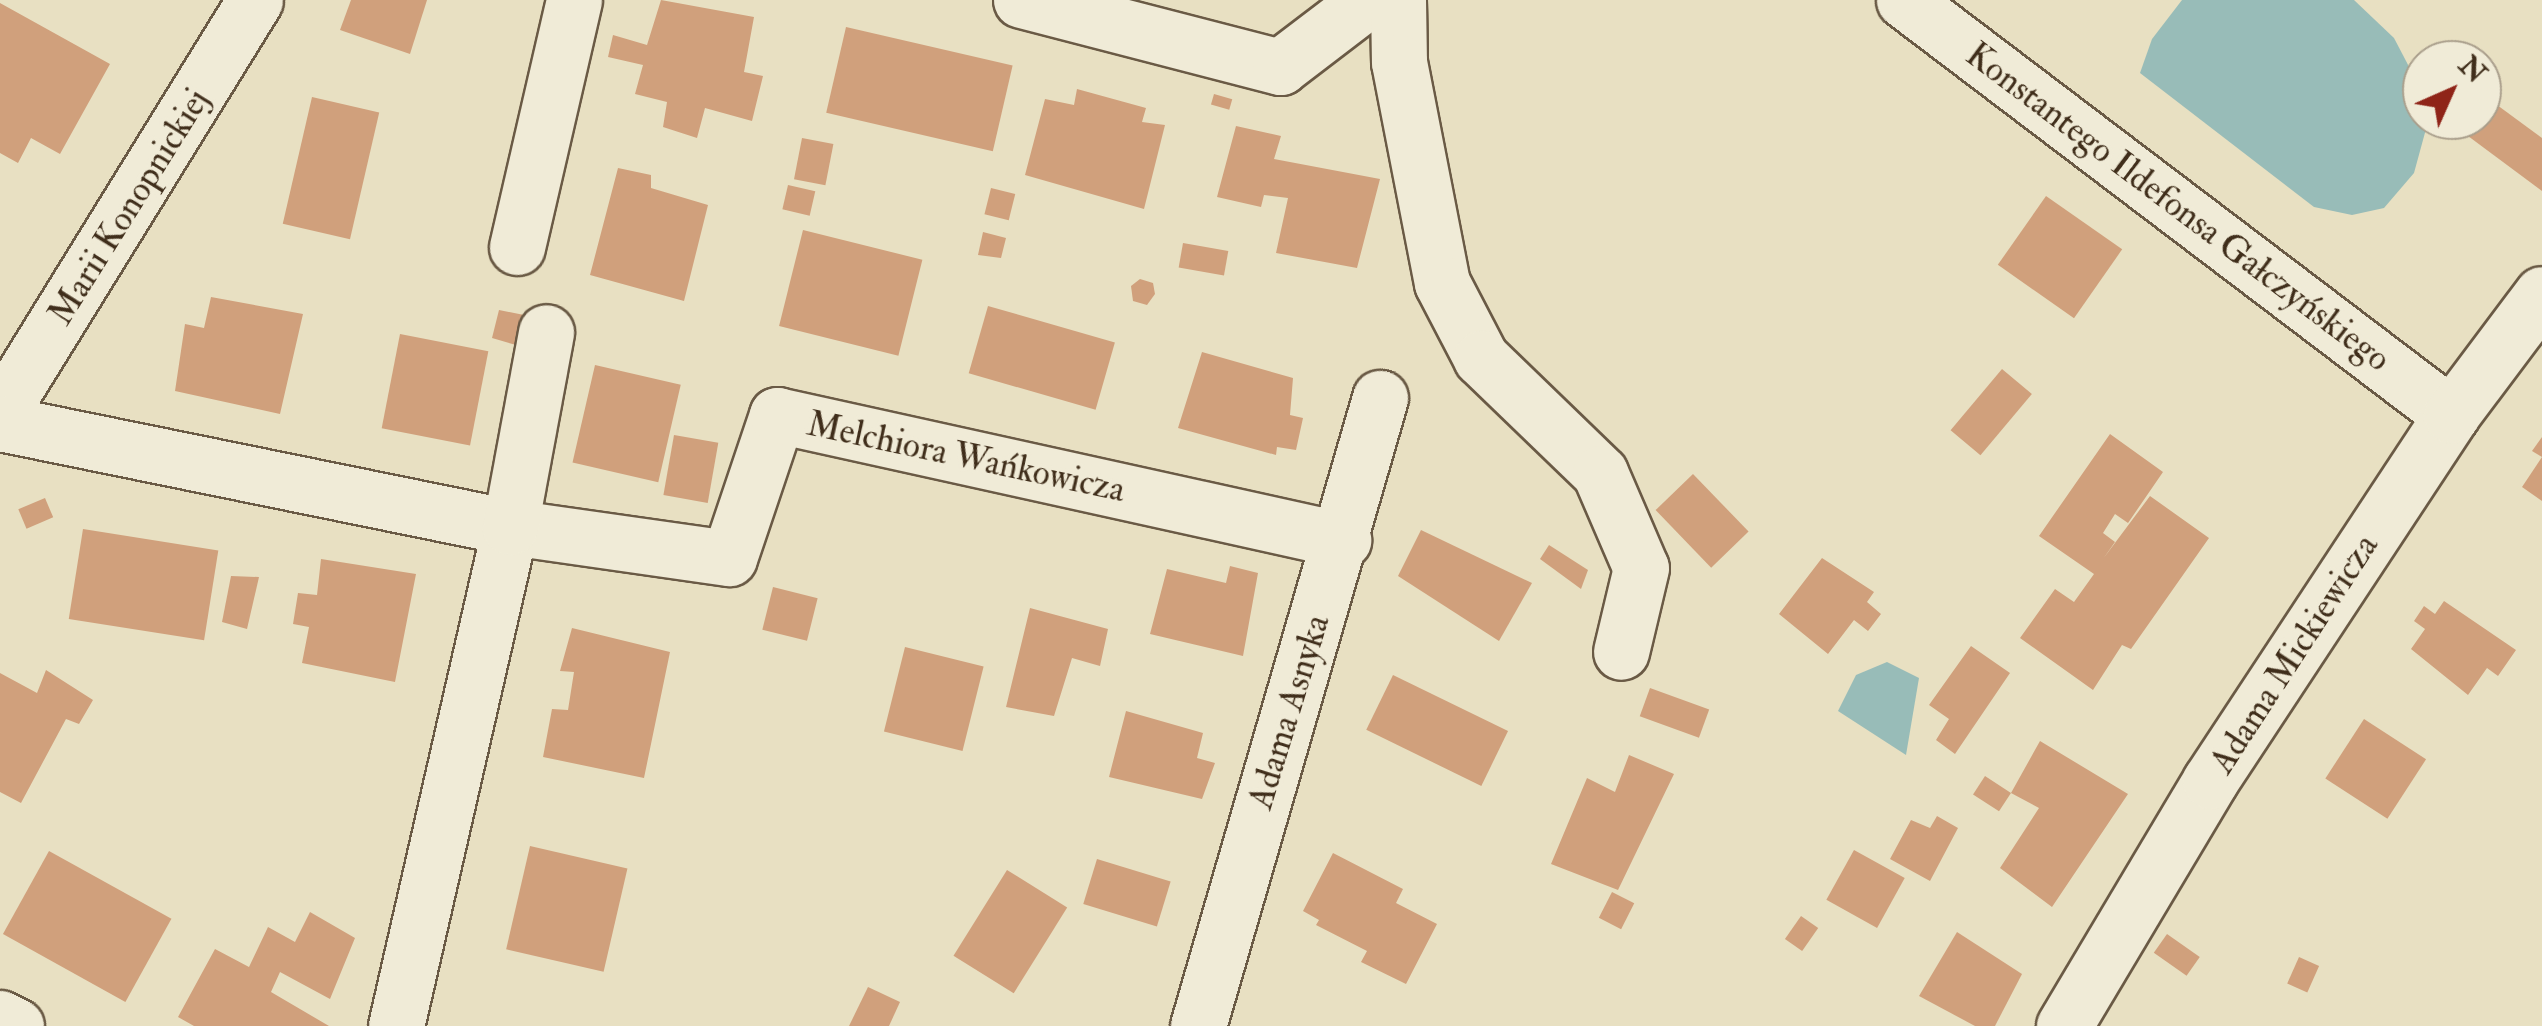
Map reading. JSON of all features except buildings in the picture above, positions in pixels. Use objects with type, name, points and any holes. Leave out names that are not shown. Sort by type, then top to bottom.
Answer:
[{"type":"street","name":"Marii Konopnickiej","points":[[0,413],[255,0]]},
{"type":"street","points":[[517,246],[574,0]]},
{"type":"street","points":[[1021,0],[1280,67],[1368,0]]},
{"type":"street","points":[[1398,0],[1399,62],[1442,283],[1481,358],[1600,473],[1641,568],[1621,652]]},
{"type":"street","name":"Konstantego Ildefonsa Gałczyńskiego","points":[[1904,0],[2450,415]]},
{"type":"street","name":"Adama Mickiewicza","points":[[2064,1026],[2210,781],[2450,415],[2542,294]]},
{"type":"street","points":[[396,1026],[510,527],[546,332]]},
{"type":"street","name":"Adama Asnyka","points":[[1198,1026],[1343,540],[1380,398]]},
{"type":"street","name":"Melchiora Wańkowicza","points":[[0,424],[510,527],[729,558],[777,416],[1343,540]]},
{"type":"street","points":[[0,1018],[16,1026]]},
{"type":"water","points":[[2182,0],[2354,0],[2394,38],[2402,53],[2402,140],[2423,140],[2414,173],[2384,208],[2352,215],[2314,207],[2140,73],[2152,39]]},
{"type":"water","points":[[1887,662],[1919,678],[1906,755],[1838,711],[1856,675]]}]
